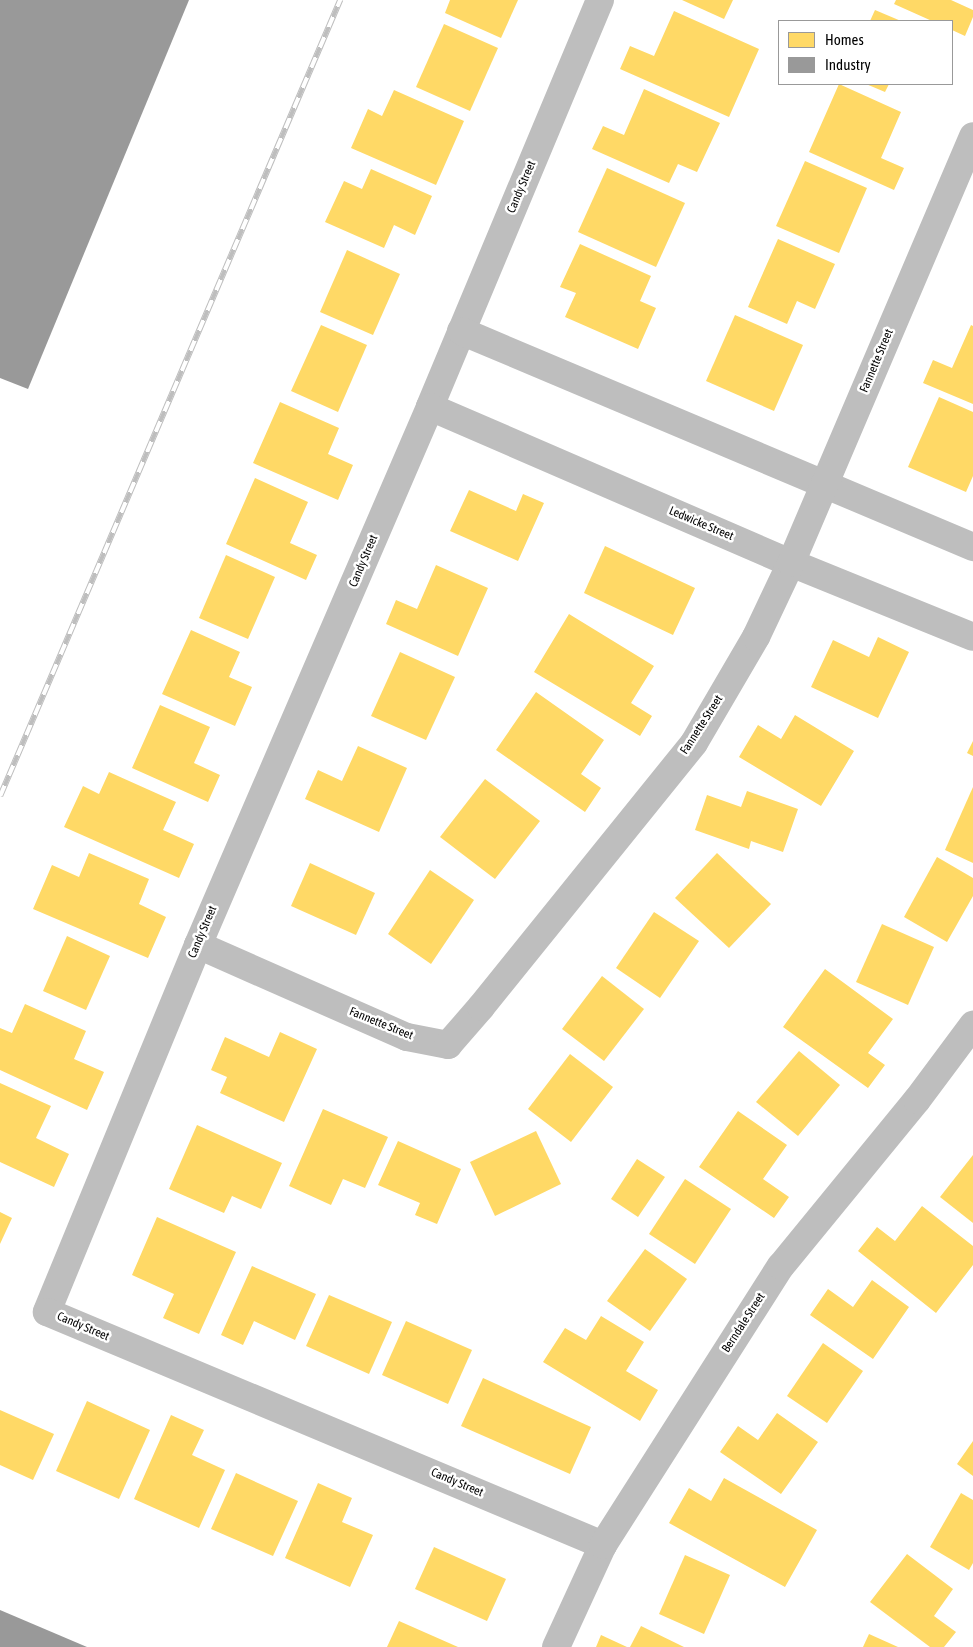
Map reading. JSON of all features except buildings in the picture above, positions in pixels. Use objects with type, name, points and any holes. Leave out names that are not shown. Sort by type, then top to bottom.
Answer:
[{"type":"street","name":"Candy Street","points":[[600,0],[430,407],[198,945],[47,1312],[603,1545]]},
{"type":"street","name":"Fannette Street","points":[[198,945],[406,1037],[448,1045],[481,1007],[694,743],[756,637],[791,563],[973,136]]},
{"type":"street","points":[[461,332],[973,547]]},
{"type":"street","name":"Ledwicke Street","points":[[430,407],[791,563],[973,637]]},
{"type":"street","name":"Berndale Street","points":[[556,1647],[603,1545],[781,1266],[916,1100],[973,1025]]},
{"type":"railway","points":[[0,796],[340,0]]}]
